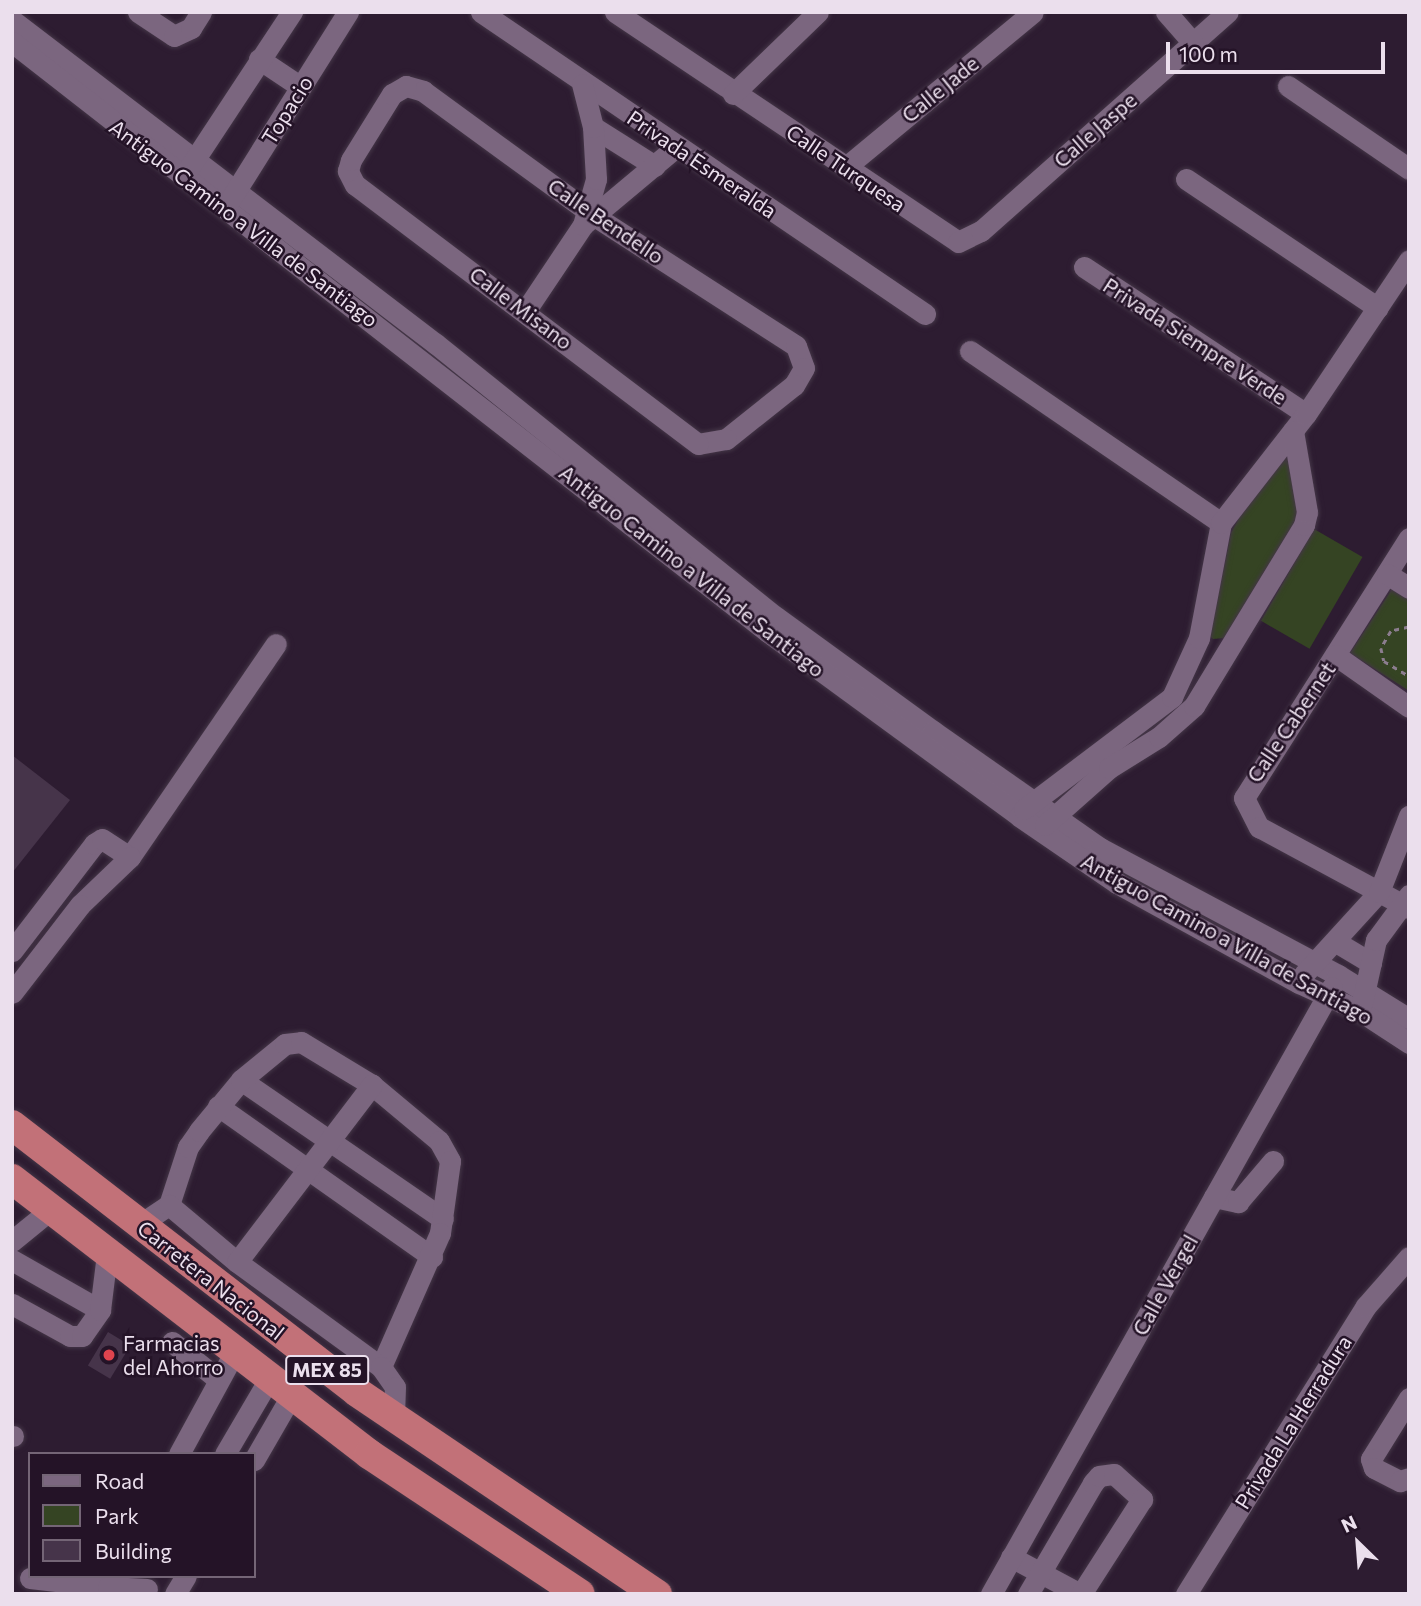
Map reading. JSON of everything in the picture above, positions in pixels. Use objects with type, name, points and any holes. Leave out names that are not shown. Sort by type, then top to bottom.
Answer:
[{"type":"highway","name":"Carretera Nacional","points":[[12,1125],[394,1418],[657,1594]]},
{"type":"highway","name":"Carretera Nacional","points":[[12,1179],[234,1353],[369,1454],[580,1594]]},
{"type":"street","points":[[138,12],[174,36],[191,28],[201,12]]},
{"type":"street","points":[[182,178],[292,12]]},
{"type":"street","name":"Topacio","points":[[230,200],[348,12]]},
{"type":"street","name":"Privada Esmeralda","points":[[481,12],[582,84],[925,314]]},
{"type":"street","name":"Calle Turquesa","points":[[615,12],[733,94],[847,166],[958,242]]},
{"type":"street","points":[[733,94],[818,12]]},
{"type":"street","name":"Calle Jade","points":[[847,166],[1033,12]]},
{"type":"street","points":[[1166,12],[1193,43]]},
{"type":"street","name":"Calle Jaspe","points":[[958,242],[981,231],[1193,43],[1217,16]]},
{"type":"street","points":[[12,20],[195,160],[230,200],[436,344],[776,617],[1025,808],[1131,867],[1338,975],[1409,1019]]},
{"type":"street","name":"Antiguo Camino a Villa de Santiago","points":[[12,42],[182,178],[230,200]]},
{"type":"street","points":[[259,59],[301,87]]},
{"type":"street","points":[[582,84],[593,127],[597,169],[588,217]]},
{"type":"street","name":"Calle Bendello","points":[[348,171],[393,94],[406,86],[424,91],[588,217],[796,346],[804,359],[794,385],[726,439],[698,444]]},
{"type":"street","points":[[1288,86],[1409,169]]},
{"type":"street","points":[[593,127],[655,166]]},
{"type":"street","points":[[526,310],[588,217],[676,147]]},
{"type":"street","name":"Calle Misano","points":[[348,171],[355,185],[526,310],[698,444]]},
{"type":"street","points":[[1186,179],[1378,308]]},
{"type":"street","points":[[1025,808],[1172,697],[1199,638],[1221,523],[1299,422],[1409,260]]},
{"type":"street","name":"Privada Siempre Verde","points":[[1084,267],[1299,422]]},
{"type":"street","points":[[970,351],[1221,523]]},
{"type":"street","points":[[1047,822],[1109,768],[1179,721],[1194,706],[1226,649],[1304,525],[1307,512],[1299,422]]},
{"type":"street","name":"Calle Cabernet","points":[[1379,892],[1259,827],[1244,798],[1409,538]]},
{"type":"street","points":[[1387,574],[1409,588]]},
{"type":"street","points":[[1199,638],[1226,649]]},
{"type":"street","points":[[12,993],[80,905],[130,857],[276,644]]},
{"type":"street","points":[[1335,655],[1409,707]]},
{"type":"street","points":[[1299,983],[1311,963],[1352,926],[1379,892],[1409,816]]},
{"type":"street","name":"Antiguo Camino a Villa de Santiago","points":[[1047,822],[1117,883],[1299,983],[1360,1012],[1409,1044]]},
{"type":"street","points":[[12,951],[94,844],[102,839],[130,857]]},
{"type":"street","points":[[1360,1012],[1376,940],[1406,902],[1379,892]]},
{"type":"street","points":[[1352,926],[1376,940]]},
{"type":"street","points":[[1335,942],[1371,963]]},
{"type":"street","name":"Calle Vergel","points":[[991,1594],[1338,975]]},
{"type":"street","points":[[139,1225],[169,1205],[188,1147],[241,1080],[285,1044],[301,1042],[372,1085],[439,1142],[450,1161],[443,1219],[432,1257],[381,1367]]},
{"type":"street","points":[[241,1080],[443,1219]]},
{"type":"street","points":[[237,1262],[306,1167],[372,1085]]},
{"type":"street","points":[[218,1106],[432,1257]]},
{"type":"street","points":[[1214,1197],[1238,1202],[1273,1161]]},
{"type":"street","points":[[169,1205],[237,1262],[381,1367],[395,1387],[394,1418]]},
{"type":"street","points":[[12,1241],[50,1210]]},
{"type":"street","points":[[12,1304],[76,1337],[88,1333],[100,1310],[107,1254]]},
{"type":"street","name":"Privada La Herradura","points":[[1186,1594],[1366,1306],[1409,1256]]},
{"type":"street","points":[[12,1260],[100,1310]]},
{"type":"street","points":[[172,1342],[219,1380]]},
{"type":"street","points":[[180,1452],[234,1353]]},
{"type":"street","points":[[227,1452],[280,1388]]},
{"type":"street","points":[[256,1454],[280,1388]]},
{"type":"street","points":[[1409,1398],[1371,1458],[1374,1468],[1400,1481],[1409,1478]]},
{"type":"street","points":[[1011,1557],[1041,1572],[1081,1594],[1142,1499],[1114,1475],[1099,1476],[1093,1483],[1041,1572],[1028,1594]]},
{"type":"street","points":[[30,1578],[148,1586]]},
{"type":"street","points":[[176,1594],[185,1578]]},
{"type":"path","points":[[1409,627],[1391,631],[1381,648],[1384,661],[1409,676]]},
{"type":"green space","points":[[1290,451],[1299,522],[1225,638],[1213,639],[1210,636],[1231,533],[1249,499]]},
{"type":"green space","points":[[1314,529],[1362,557],[1309,649],[1261,621]]},
{"type":"green space","points":[[1392,589],[1409,600],[1409,691],[1350,653]]},
{"type":"building","points":[[12,755],[70,800],[12,873]]},
{"type":"building","name":"Farmacias del Ahorro","points":[[108,1332],[130,1345],[110,1379],[88,1365]]},
{"type":"place","name":"Farmacias del Ahorro","points":[[109,1355]]}]
